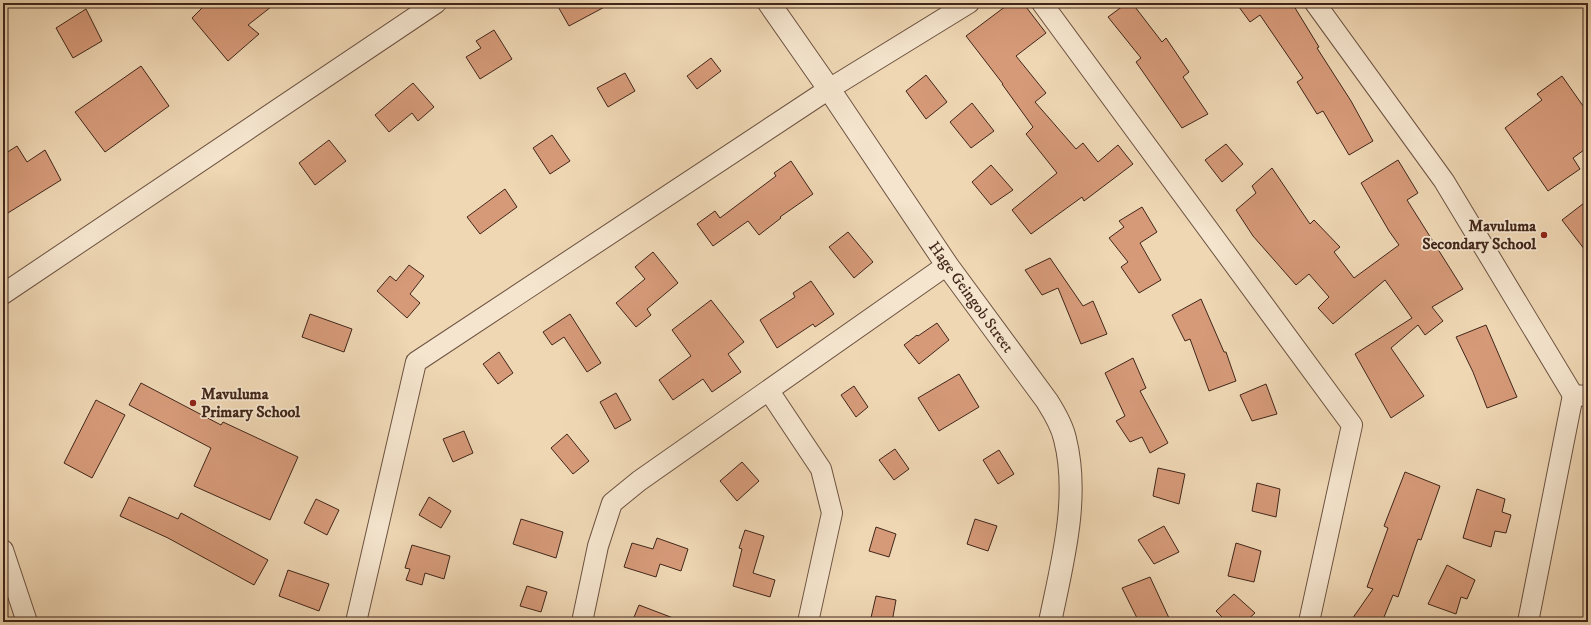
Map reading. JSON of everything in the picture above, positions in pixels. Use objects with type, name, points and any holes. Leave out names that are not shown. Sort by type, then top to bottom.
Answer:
[{"type":"street","points":[[3,294],[436,3]]},
{"type":"street","name":"Hage Geingob Street","points":[[769,3],[829,89],[947,265],[1055,414],[1065,438],[1070,472],[1070,520],[1050,622]]},
{"type":"street","points":[[356,622],[416,362],[829,89],[969,3]]},
{"type":"street","points":[[1042,3],[1352,425],[1309,622]]},
{"type":"street","points":[[1315,3],[1444,181],[1580,395],[1528,622]]},
{"type":"street","points":[[582,622],[598,546],[612,503],[639,481],[947,265]]},
{"type":"street","points":[[769,391],[821,469],[832,513],[808,622]]},
{"type":"street","points":[[3,550],[27,622]]},
{"type":"building","points":[[207,3],[276,3],[248,25],[259,34],[228,61],[192,18]]},
{"type":"building","points":[[556,3],[612,3],[569,26]]},
{"type":"building","points":[[1010,3],[1023,3],[1046,33],[1016,56],[1046,93],[1035,102],[1076,149],[1083,143],[1098,162],[1118,145],[1133,164],[1084,201],[1082,197],[1031,234],[1012,210],[1057,173],[1026,134],[1033,127],[1003,84],[966,36]]},
{"type":"building","points":[[1127,3],[1132,3],[1162,42],[1166,38],[1189,72],[1183,77],[1208,114],[1182,128],[1136,62],[1141,58],[1108,17]]},
{"type":"building","points":[[1236,3],[1292,3],[1319,47],[1317,48],[1351,101],[1373,141],[1349,155],[1323,111],[1317,114],[1297,82],[1303,78],[1260,15],[1250,22]]},
{"type":"building","points":[[86,9],[102,41],[73,58],[56,28]]},
{"type":"building","points":[[494,30],[512,59],[480,79],[466,57],[481,48],[476,41]]},
{"type":"building","points":[[711,58],[721,71],[697,89],[687,76]]},
{"type":"building","points":[[141,66],[169,106],[105,152],[75,112]]},
{"type":"building","points":[[625,73],[635,91],[608,107],[597,88]]},
{"type":"building","points":[[926,75],[947,102],[926,119],[906,91]]},
{"type":"building","points":[[1562,76],[1588,113],[1588,147],[1573,158],[1580,169],[1548,191],[1505,128],[1542,100],[1537,94]]},
{"type":"building","points":[[413,83],[434,107],[418,121],[412,113],[389,132],[375,115]]},
{"type":"building","points":[[972,103],[994,131],[971,148],[950,122]]},
{"type":"building","points":[[552,135],[570,161],[550,174],[533,148]]},
{"type":"building","points":[[329,140],[346,161],[315,185],[299,163]]},
{"type":"building","points":[[1226,144],[1243,164],[1222,182],[1205,160]]},
{"type":"building","points":[[17,146],[27,162],[45,150],[61,180],[3,216],[3,155]]},
{"type":"building","points":[[1398,160],[1418,193],[1407,200],[1463,289],[1432,307],[1443,321],[1425,335],[1418,325],[1391,348],[1424,396],[1391,418],[1355,354],[1412,318],[1385,280],[1333,324],[1318,308],[1329,297],[1309,274],[1296,285],[1253,236],[1236,210],[1256,193],[1252,186],[1272,168],[1310,224],[1314,220],[1340,247],[1334,252],[1354,278],[1399,245],[1389,231],[1361,183]]},
{"type":"building","points":[[791,161],[813,194],[780,217],[781,218],[759,235],[748,221],[713,246],[697,224],[715,211],[720,218],[776,176],[774,173]]},
{"type":"building","points":[[991,165],[1013,190],[991,205],[972,182]]},
{"type":"building","points":[[505,189],[517,207],[480,234],[467,217]]},
{"type":"building","points":[[1588,200],[1588,254],[1562,220]]},
{"type":"building","points":[[1142,207],[1157,232],[1140,243],[1161,280],[1139,293],[1121,267],[1128,262],[1109,238],[1124,227],[1119,221]]},
{"type":"building","points":[[848,232],[873,262],[854,278],[829,247]]},
{"type":"building","points":[[653,252],[678,283],[647,309],[651,315],[636,327],[616,303],[645,279],[635,267]]},
{"type":"building","points":[[1050,258],[1083,306],[1093,301],[1107,334],[1081,344],[1058,288],[1042,295],[1025,270]]},
{"type":"building","points":[[409,265],[424,276],[410,294],[420,303],[407,318],[377,291],[390,276],[396,281]]},
{"type":"building","points":[[811,281],[834,314],[815,327],[813,324],[777,348],[760,320],[795,297],[793,293]]},
{"type":"building","points":[[1201,299],[1224,352],[1226,352],[1236,381],[1209,391],[1190,339],[1185,341],[1172,315]]},
{"type":"building","points":[[711,300],[744,342],[728,354],[741,372],[712,392],[703,379],[673,400],[659,380],[691,356],[672,330]]},
{"type":"building","points":[[310,314],[352,329],[344,352],[302,337]]},
{"type":"building","points":[[570,314],[601,363],[587,372],[564,337],[552,345],[543,332]]},
{"type":"building","points":[[937,323],[949,340],[919,364],[904,345]]},
{"type":"building","points":[[1486,325],[1517,397],[1487,408],[1473,372],[1456,337]]},
{"type":"building","points":[[499,352],[513,373],[498,384],[483,364]]},
{"type":"building","points":[[1133,358],[1146,388],[1140,391],[1168,443],[1150,453],[1142,437],[1130,442],[1116,421],[1125,416],[1105,373]]},
{"type":"building","points":[[959,374],[979,407],[939,431],[918,398]]},
{"type":"building","points":[[141,383],[221,425],[223,422],[298,457],[270,520],[194,486],[211,448],[129,405]]},
{"type":"building","points":[[1266,384],[1277,414],[1252,421],[1240,395]]},
{"type":"building","points":[[854,386],[868,407],[856,417],[841,395]]},
{"type":"building","points":[[616,393],[631,420],[615,429],[600,402]]},
{"type":"building","points":[[96,400],[125,415],[92,478],[64,463]]},
{"type":"building","points":[[464,431],[473,453],[453,462],[443,439]]},
{"type":"building","points":[[567,434],[589,461],[573,474],[551,448]]},
{"type":"building","points":[[895,449],[909,469],[894,480],[879,460]]},
{"type":"building","points":[[999,450],[1014,474],[998,484],[983,460]]},
{"type":"building","points":[[742,462],[759,481],[737,501],[720,481]]},
{"type":"building","points":[[1158,468],[1185,474],[1179,504],[1153,496]]},
{"type":"building","points":[[1405,472],[1440,486],[1421,540],[1418,539],[1398,597],[1393,595],[1382,622],[1350,622],[1373,589],[1367,587],[1388,528],[1384,526]]},
{"type":"building","points":[[1257,483],[1280,489],[1276,517],[1252,511]]},
{"type":"building","points":[[1477,489],[1505,499],[1502,512],[1511,515],[1506,533],[1495,531],[1491,547],[1463,538]]},
{"type":"building","points":[[129,497],[178,519],[181,513],[268,560],[254,585],[168,538],[120,516]]},
{"type":"building","points":[[429,497],[451,511],[441,528],[419,515]]},
{"type":"building","points":[[316,499],[339,510],[327,535],[304,523]]},
{"type":"building","points":[[521,519],[563,532],[556,558],[513,544]]},
{"type":"building","points":[[975,519],[997,526],[988,551],[967,544]]},
{"type":"building","points":[[1164,526],[1179,552],[1154,564],[1138,540]]},
{"type":"building","points":[[876,527],[896,534],[889,557],[869,551]]},
{"type":"building","points":[[745,530],[764,536],[753,573],[775,580],[770,597],[733,586],[742,549],[739,548]]},
{"type":"building","points":[[657,538],[688,549],[681,571],[660,564],[656,577],[624,567],[632,543],[653,549]]},
{"type":"building","points":[[1236,543],[1261,551],[1254,582],[1228,576]]},
{"type":"building","points":[[412,545],[450,556],[444,579],[425,573],[422,585],[406,580],[410,569],[405,568]]},
{"type":"building","points":[[1447,565],[1475,580],[1467,599],[1461,597],[1456,614],[1428,604]]},
{"type":"building","points":[[288,570],[329,584],[319,611],[279,596]]},
{"type":"building","points":[[1150,577],[1169,618],[1161,622],[1139,622],[1122,588]]},
{"type":"building","points":[[527,586],[547,592],[541,612],[520,606]]},
{"type":"building","points":[[1234,594],[1255,613],[1245,622],[1227,622],[1216,611]]},
{"type":"building","points":[[876,596],[896,600],[892,622],[870,622]]},
{"type":"building","points":[[639,605],[681,621],[681,622],[632,622]]},
{"type":"place","name":"Mavuluma Secondary School","points":[[1544,235]]},
{"type":"place","name":"Mavuluma Primary School","points":[[193,403]]}]
